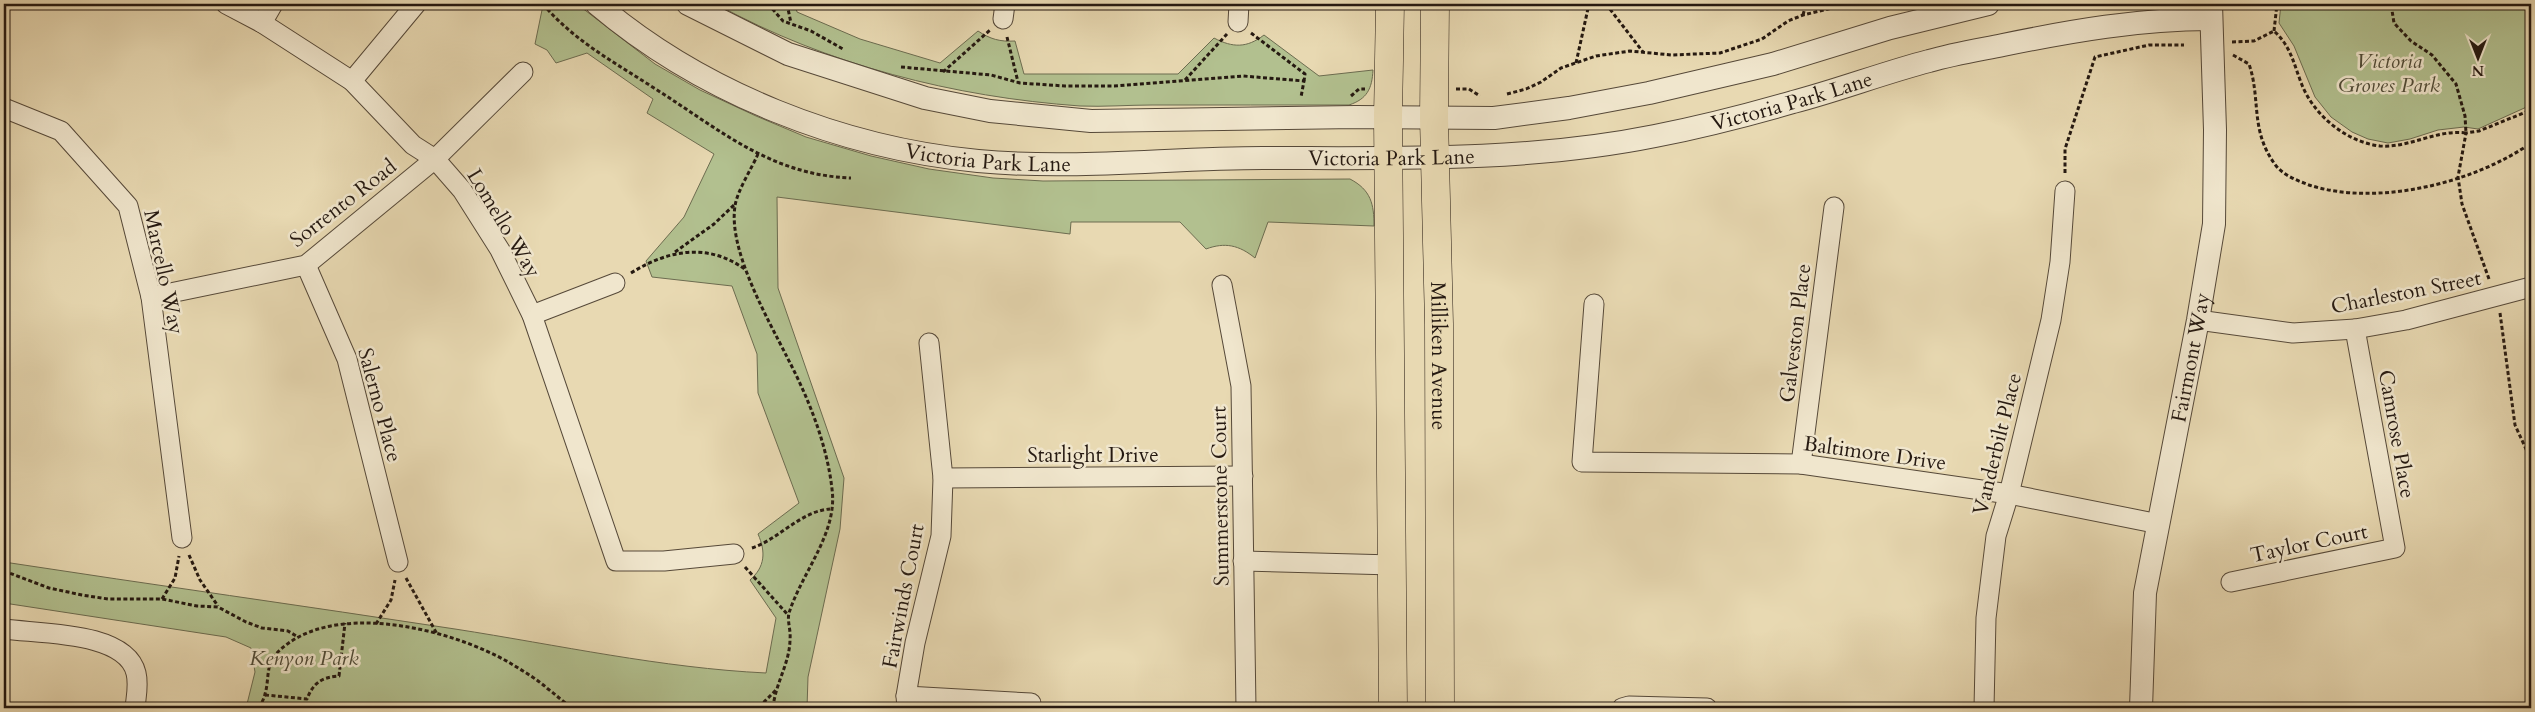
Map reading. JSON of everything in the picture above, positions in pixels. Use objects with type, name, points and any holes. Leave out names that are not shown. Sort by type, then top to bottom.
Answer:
[{"type":"main road","points":[[1390,4],[1388,117],[1394,565],[1393,708]]},
{"type":"main road","name":"Milliken Avenue","points":[[1435,4],[1434,118],[1440,324],[1440,708]]},
{"type":"street","name":"Lomello Way","points":[[226,4],[262,23],[352,81],[413,145],[435,159],[462,190],[500,250],[532,315],[616,561],[664,561],[734,554]]},
{"type":"street","points":[[262,23],[273,4]]},
{"type":"street","points":[[352,81],[416,4]]},
{"type":"street","name":"Victoria Park Lane","points":[[597,4],[651,45],[693,71],[742,96],[808,122],[904,150],[980,161],[1063,164],[1196,158],[1389,158],[1513,155],[1654,136],[1791,103],[1930,60],[2096,28],[2184,20],[2210,12]]},
{"type":"street","name":"Victoria Park Lane","points":[[688,4],[788,54],[925,98],[990,111],[1091,121],[1388,117],[1494,118],[1568,108],[1649,93],[1773,64],[1890,28],[1988,4]]},
{"type":"street","name":"Fairmont Way","points":[[2141,708],[2145,593],[2198,320],[2214,224],[2215,130],[2210,12]]},
{"type":"street","name":"Sorrento Road","points":[[151,297],[306,264],[435,159],[523,72]]},
{"type":"street","name":"Marcello Way","points":[[4,108],[61,131],[128,206],[151,297],[182,538]]},
{"type":"street","name":"Vanderbilt Place","points":[[1984,708],[1986,618],[1996,536],[2009,494],[2050,320],[2060,262],[2064,191]]},
{"type":"street","name":"Galveston Place","points":[[1801,464],[1834,207]]},
{"type":"street","name":"Salerno Place","points":[[306,264],[347,359],[398,562]]},
{"type":"street","points":[[532,315],[616,283]]},
{"type":"street","name":"Summerstone Court","points":[[1222,285],[1240,386],[1246,708]]},
{"type":"street","name":"Charleston Street","points":[[2198,320],[2293,333],[2355,329],[2406,320],[2496,298],[2531,287]]},
{"type":"street","name":"Baltimore Drive","points":[[1594,304],[1582,462],[1801,464],[2009,494],[2159,524]]},
{"type":"street","name":"Camrose Place","points":[[2355,329],[2395,548]]},
{"type":"street","name":"Fairwinds Court","points":[[907,702],[915,644],[941,536],[943,478],[929,343]]},
{"type":"street","name":"Starlight Drive","points":[[943,478],[1243,476]]},
{"type":"street","name":"Taylor Court","points":[[2231,582],[2395,548]]},
{"type":"street","points":[[1243,561],[1394,565]]},
{"type":"street","points":[[4,629],[89,639],[111,645],[124,654],[136,672],[134,708]]},
{"type":"street","points":[[907,702],[1030,703]]},
{"type":"street","points":[[1622,708],[1629,706],[1707,708]]},
{"type":"path","points":[[543,4],[586,45],[656,89],[733,142],[758,154],[809,172],[831,177],[851,178]]},
{"type":"path","points":[[768,4],[783,21],[838,45],[850,54]]},
{"type":"path","points":[[787,4],[791,24]]},
{"type":"path","points":[[1576,63],[1589,4]]},
{"type":"path","points":[[1606,4],[1643,52]]},
{"type":"path","points":[[1803,15],[1806,4]]},
{"type":"path","points":[[1499,95],[1526,89],[1541,82],[1561,68],[1612,53],[1643,52],[1671,55],[1720,53],[1762,39],[1788,21],[1803,15],[1849,4]]},
{"type":"path","points":[[2274,32],[2277,4]]},
{"type":"path","points":[[2390,4],[2394,23],[2411,41],[2432,55],[2456,84],[2465,116],[2466,133],[2458,177],[2462,204],[2496,298],[2509,372],[2510,401],[2515,425],[2531,460]]},
{"type":"path","points":[[943,72],[1004,11]]},
{"type":"path","points":[[1004,11],[1018,82]]},
{"type":"path","points":[[1185,80],[1238,13],[1305,74],[1301,100],[1310,99]]},
{"type":"path","points":[[2274,32],[2283,39],[2292,56],[2302,86],[2312,104],[2326,120],[2341,131],[2379,146],[2398,145],[2442,134],[2479,131],[2531,110]]},
{"type":"path","points":[[2274,32],[2254,41],[2232,42],[2234,57],[2249,64],[2252,72],[2257,127],[2264,145],[2275,164],[2292,179],[2322,189],[2365,194],[2408,192],[2487,167],[2531,143]]},
{"type":"path","points":[[2064,191],[2065,150],[2095,57],[2149,45],[2184,45]]},
{"type":"path","points":[[896,66],[943,72],[991,75],[1018,82],[1065,86],[1114,86],[1243,76],[1304,81]]},
{"type":"path","points":[[1343,98],[1351,97],[1359,89],[1389,89]]},
{"type":"path","points":[[1434,89],[1469,89],[1480,96],[1486,96]]},
{"type":"path","points":[[616,283],[650,261],[674,252],[714,224],[735,204],[758,154]]},
{"type":"path","points":[[735,204],[734,224],[754,293],[807,401],[829,467],[833,492],[823,544],[806,572],[788,615],[790,639],[787,662],[778,688],[774,708]]},
{"type":"path","points":[[674,252],[716,255],[736,263],[747,270]]},
{"type":"path","points":[[788,615],[734,554],[766,544],[817,510],[830,509]]},
{"type":"path","points":[[162,599],[175,578],[182,538]]},
{"type":"path","points":[[182,538],[200,580],[218,607]]},
{"type":"path","points":[[376,624],[391,600],[398,562]]},
{"type":"path","points":[[398,562],[416,600],[437,634]]},
{"type":"path","points":[[4,571],[49,588],[82,595],[108,598],[162,599],[197,606],[218,607],[246,622],[262,628],[288,631],[298,637]]},
{"type":"path","points":[[265,694],[306,699],[310,690],[317,682],[326,677],[338,676],[345,623]]},
{"type":"path","points":[[259,708],[265,694],[270,664],[275,655],[298,637],[315,629],[345,623],[376,624],[437,634],[480,649],[510,663],[547,687],[567,706],[576,708]]},
{"type":"path","points":[[752,708],[762,704],[778,688]]},
{"type":"green space","name":"Kenyon Park","points":[[536,4],[577,4],[655,64],[700,90],[806,137],[871,156],[929,169],[993,178],[1043,181],[1350,179],[1363,188],[1370,198],[1374,226],[1268,222],[1255,258],[1243,250],[1232,246],[1226,245],[1206,249],[1180,222],[1071,222],[1070,234],[777,197],[778,288],[844,478],[840,529],[808,677],[807,708],[246,708],[255,672],[251,648],[226,637],[4,603],[4,562],[455,629],[649,661],[766,673],[776,618],[750,580],[759,570],[763,559],[761,541],[758,534],[799,503],[758,393],[757,354],[732,286],[652,277],[646,261],[684,217],[714,154],[647,113],[653,99],[587,53],[556,63],[547,50],[535,44],[542,10]]},
{"type":"green space","points":[[716,4],[795,4],[797,12],[860,39],[940,63],[978,31],[995,39],[1015,41],[1024,74],[1178,74],[1214,38],[1227,44],[1240,45],[1252,42],[1264,35],[1319,76],[1373,70],[1370,88],[1360,100],[1349,105],[1080,106],[1033,102],[939,86],[847,61],[758,26]]},
{"type":"green space","name":"Victoria Groves Park","points":[[2281,4],[2531,4],[2531,105],[2478,129],[2464,127],[2438,130],[2410,139],[2388,143],[2368,139],[2352,132],[2331,117],[2315,97],[2294,46],[2279,23]]}]
